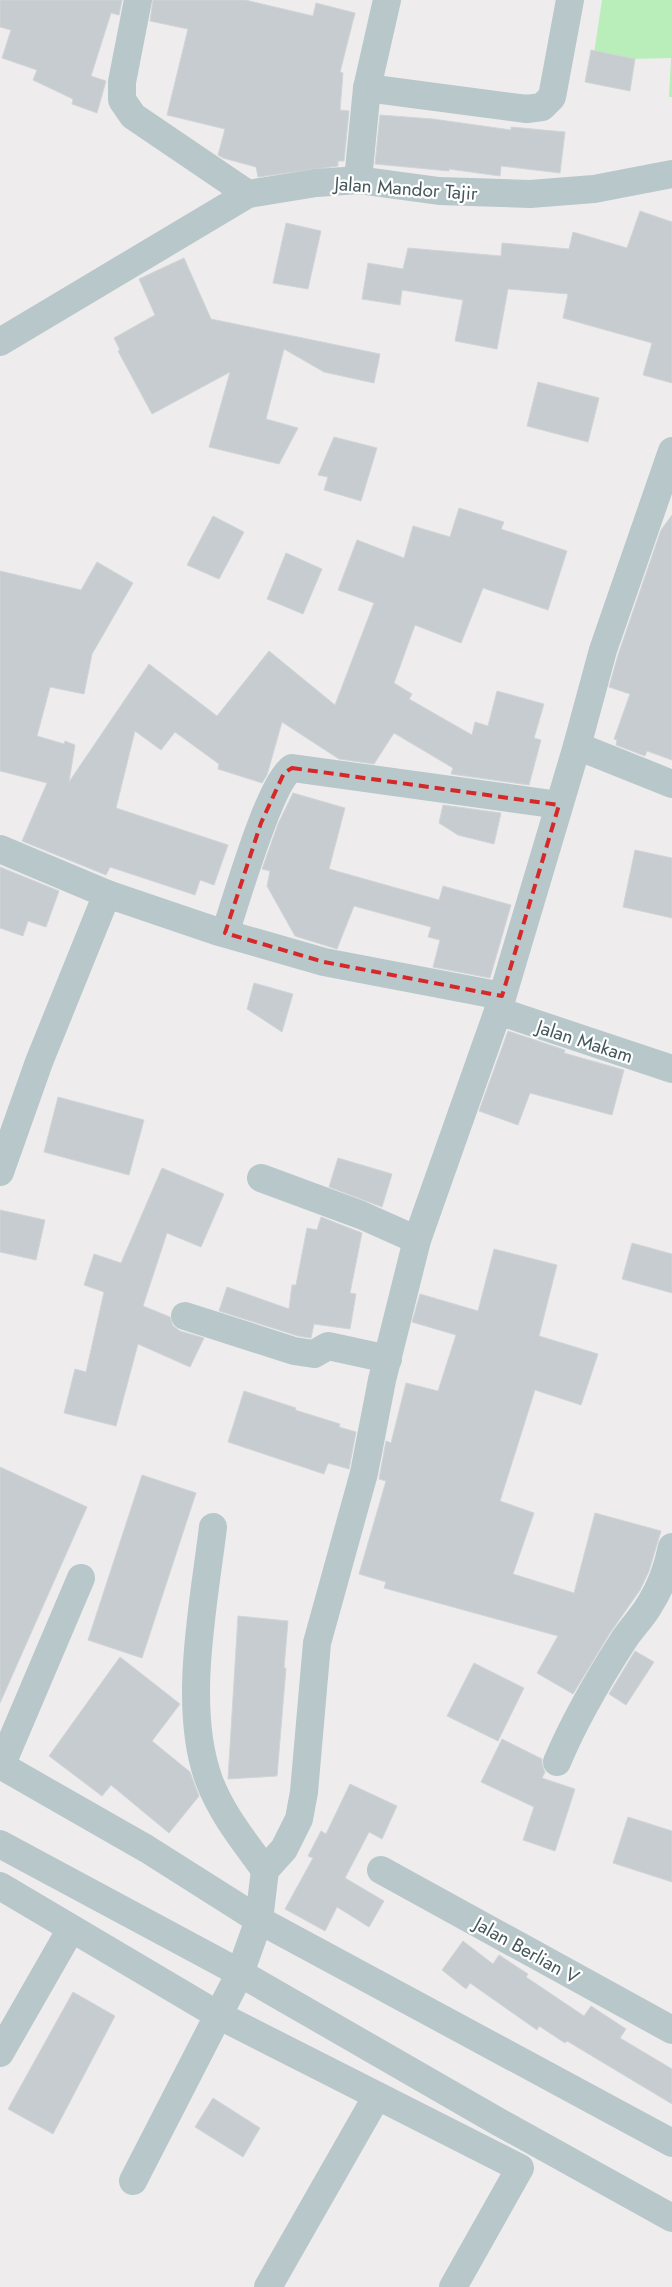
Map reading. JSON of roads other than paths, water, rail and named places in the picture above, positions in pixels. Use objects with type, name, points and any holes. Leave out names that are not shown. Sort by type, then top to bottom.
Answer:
[{"type":"street","points":[[138,0],[122,82],[122,100],[132,116],[248,194]]},
{"type":"street","points":[[358,180],[367,88],[387,0]]},
{"type":"street","points":[[367,88],[527,109],[542,106],[552,97],[570,0]]},
{"type":"street","name":"Jalan Mandor Tajir","points":[[0,342],[248,194],[316,183],[358,180],[439,192],[530,194],[594,189],[672,174]]},
{"type":"street","points":[[133,2181],[240,1973],[259,1920],[265,1870],[284,1850],[299,1819],[304,1792],[317,1643],[364,1473],[388,1359],[417,1240],[500,1004],[577,746],[603,650],[665,494],[672,451]]},
{"type":"street","points":[[577,746],[672,784]]},
{"type":"street","points":[[225,933],[261,823],[284,773],[292,768],[559,806]]},
{"type":"street","name":"Jalan Makam","points":[[0,849],[107,894],[225,933],[324,962],[500,1004],[672,1069]]},
{"type":"street","points":[[0,1172],[39,1062],[107,894]]},
{"type":"street","points":[[261,1178],[361,1215],[417,1240]]},
{"type":"street","points":[[186,1316],[294,1350],[314,1354],[328,1346],[388,1359]]},
{"type":"street","points":[[213,1527],[197,1664],[198,1729],[209,1779],[229,1821],[265,1870]]},
{"type":"street","points":[[557,1762],[572,1726],[596,1683],[624,1638],[650,1604],[668,1566],[672,1547]]},
{"type":"street","points":[[81,1578],[0,1766],[147,1849],[259,1920],[672,2143]]},
{"type":"street","points":[[0,1844],[240,1973],[497,2121],[672,2218]]},
{"type":"street","name":"Jalan Berlian V","points":[[381,1870],[672,2030]]},
{"type":"street","points":[[0,1886],[218,2015],[520,2168],[453,2287]]},
{"type":"street","points":[[0,2053],[71,1929]]},
{"type":"street","points":[[268,2287],[377,2096]]}]
